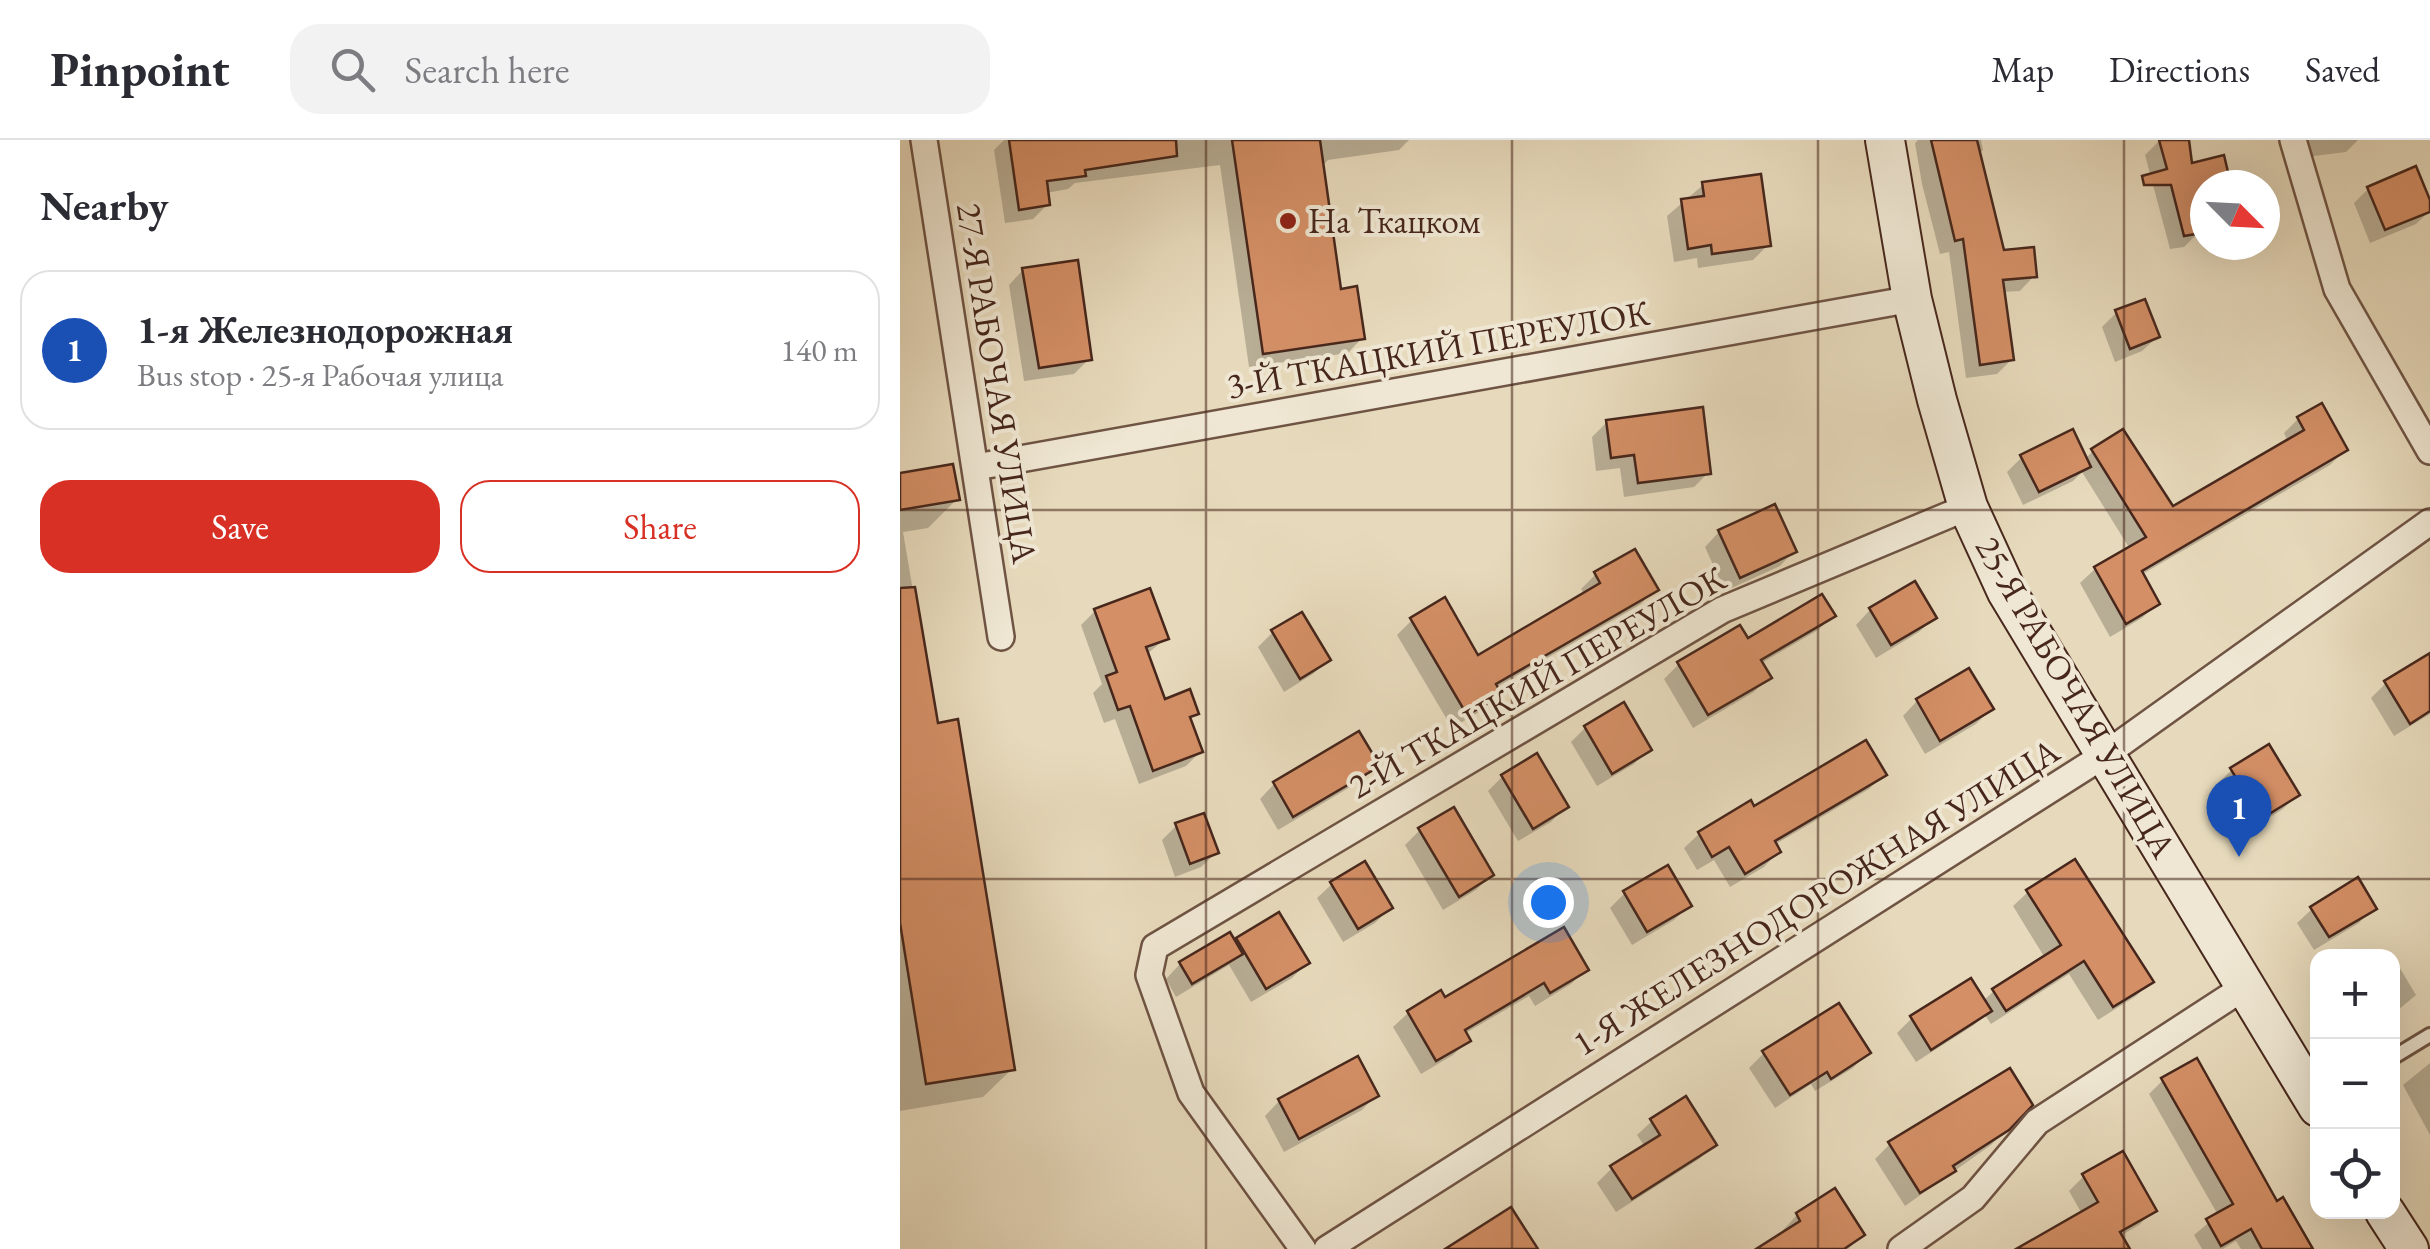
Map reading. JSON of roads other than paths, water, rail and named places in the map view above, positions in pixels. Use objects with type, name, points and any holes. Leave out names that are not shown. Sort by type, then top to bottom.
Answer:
[{"type":"main road","name":"25-Я РАБОЧАЯ УЛИЦА","points":[[1885,140],[1912,299],[1968,507],[2007,592],[2310,1093]]},
{"type":"main road","points":[[2390,1219],[2409,1249]]},
{"type":"street","name":"27-Я РАБОЧАЯ УЛИЦА","points":[[924,140],[1000,637]]},
{"type":"street","points":[[2293,140],[2336,288],[2430,451]]},
{"type":"street","name":"3-Й ТКАЦКИЙ ПЕРЕУЛОК","points":[[976,467],[1912,299]]},
{"type":"street","name":"2-Й ТКАЦКИЙ ПЕРЕУЛОК","points":[[1303,1249],[1191,1093],[1148,975],[1154,946],[1722,610],[1968,507]]},
{"type":"street","name":"1-Я ЖЕЛЕЗНОДОРОЖНАЯ УЛИЦА","points":[[1327,1249],[2106,754],[2430,522]]},
{"type":"street","points":[[1900,1249],[1973,1198],[2036,1122],[2246,986]]},
{"type":"lane","points":[[2400,1053],[2430,1034]]},
{"type":"place","name":"На Ткацком","points":[[1288,221]]},
{"type":"place","name":"1-я Железнодорожная","points":[[2239,857]]}]
